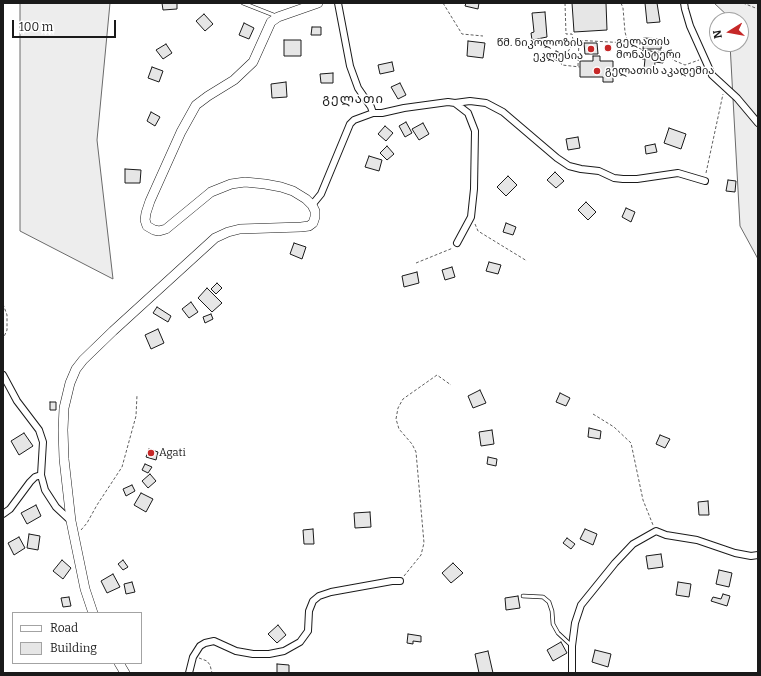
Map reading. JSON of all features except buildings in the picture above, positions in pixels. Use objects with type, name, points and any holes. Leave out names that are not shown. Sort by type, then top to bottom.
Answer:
[{"type":"street","points":[[93,612],[85,589],[71,521],[64,459],[63,430],[66,395],[76,370],[83,360],[118,326],[215,238],[228,232],[240,229],[301,227],[309,226],[313,223],[315,211],[312,205],[306,199],[293,191],[265,184],[245,182],[231,184],[211,192],[166,229],[159,231],[154,230],[147,226],[145,220],[150,201],[181,132],[196,105],[234,80],[253,62],[271,22],[278,17],[318,3]]},
{"type":"street","points":[[338,3],[350,66],[358,88],[371,107],[373,113]]},
{"type":"street","points":[[684,3],[690,26],[700,45],[712,75],[737,98],[758,123]]},
{"type":"street","points":[[312,205],[323,188],[350,124],[354,120],[373,113],[382,113],[448,102],[486,102],[504,112],[557,158],[569,166],[599,171],[614,178],[623,179],[637,179],[678,173],[705,181]]},
{"type":"street","points":[[454,103],[468,113],[475,131],[474,188],[471,217],[457,243]]},
{"type":"street","points":[[3,375],[17,401],[39,430],[43,442],[41,475],[45,490],[56,508],[71,521]]},
{"type":"street","points":[[3,514],[10,509],[30,482],[35,477],[41,475]]},
{"type":"street","points":[[572,673],[574,624],[581,606],[615,563],[633,544],[656,531],[666,535],[697,540],[735,553],[751,556],[758,555]]},
{"type":"street","points":[[190,673],[193,657],[200,646],[214,640],[236,651],[269,654],[284,651],[300,642],[308,631],[309,611],[313,601],[319,596],[331,592],[392,581],[400,582]]},
{"type":"street","points":[[120,664],[125,673]]},
{"type":"lane","points":[[243,3],[278,17]]},
{"type":"lane","points":[[523,596],[543,597],[549,602],[552,611],[553,624],[558,633],[572,646]]},
{"type":"path","points":[[443,3],[462,34],[483,36]]},
{"type":"path","points":[[565,3],[566,34],[572,34],[573,43],[561,64],[580,67]]},
{"type":"path","points":[[621,3],[628,43]]},
{"type":"path","points":[[742,3],[758,9]]},
{"type":"path","points":[[573,40],[628,43],[643,50],[661,50],[667,53],[673,60],[685,65],[704,58]]},
{"type":"path","points":[[578,67],[579,40]]},
{"type":"path","points":[[705,181],[724,86]]},
{"type":"path","points":[[471,217],[478,231],[527,261]]},
{"type":"path","points":[[416,264],[453,248],[457,243]]},
{"type":"path","points":[[3,304],[7,315],[7,330],[3,339]]},
{"type":"path","points":[[400,582],[421,555],[424,543],[416,452],[412,444],[399,429],[396,419],[398,408],[403,399],[437,375],[451,385]]},
{"type":"path","points":[[75,536],[87,523],[122,467],[136,416],[137,395]]},
{"type":"path","points":[[593,414],[614,427],[631,443],[642,500],[656,531]]},
{"type":"path","points":[[193,657],[207,661],[210,665],[212,673]]},
{"type":"shaded area","points":[[20,3],[110,3],[97,140],[113,279],[20,231]]},
{"type":"shaded area","points":[[714,3],[758,3],[758,259],[740,226],[730,52],[749,52],[749,12],[724,12]]},
{"type":"place","name":"გელათის მონასტერი","points":[[608,48]]},
{"type":"place","name":"წმ. ნიკოლოზის ეკლესია","points":[[591,49]]},
{"type":"place","name":"გელათის აკადემია","points":[[597,71]]},
{"type":"place","name":"Agati","points":[[151,453]]},
{"type":"district","name":"გელათი","points":[[353,99]]}]
